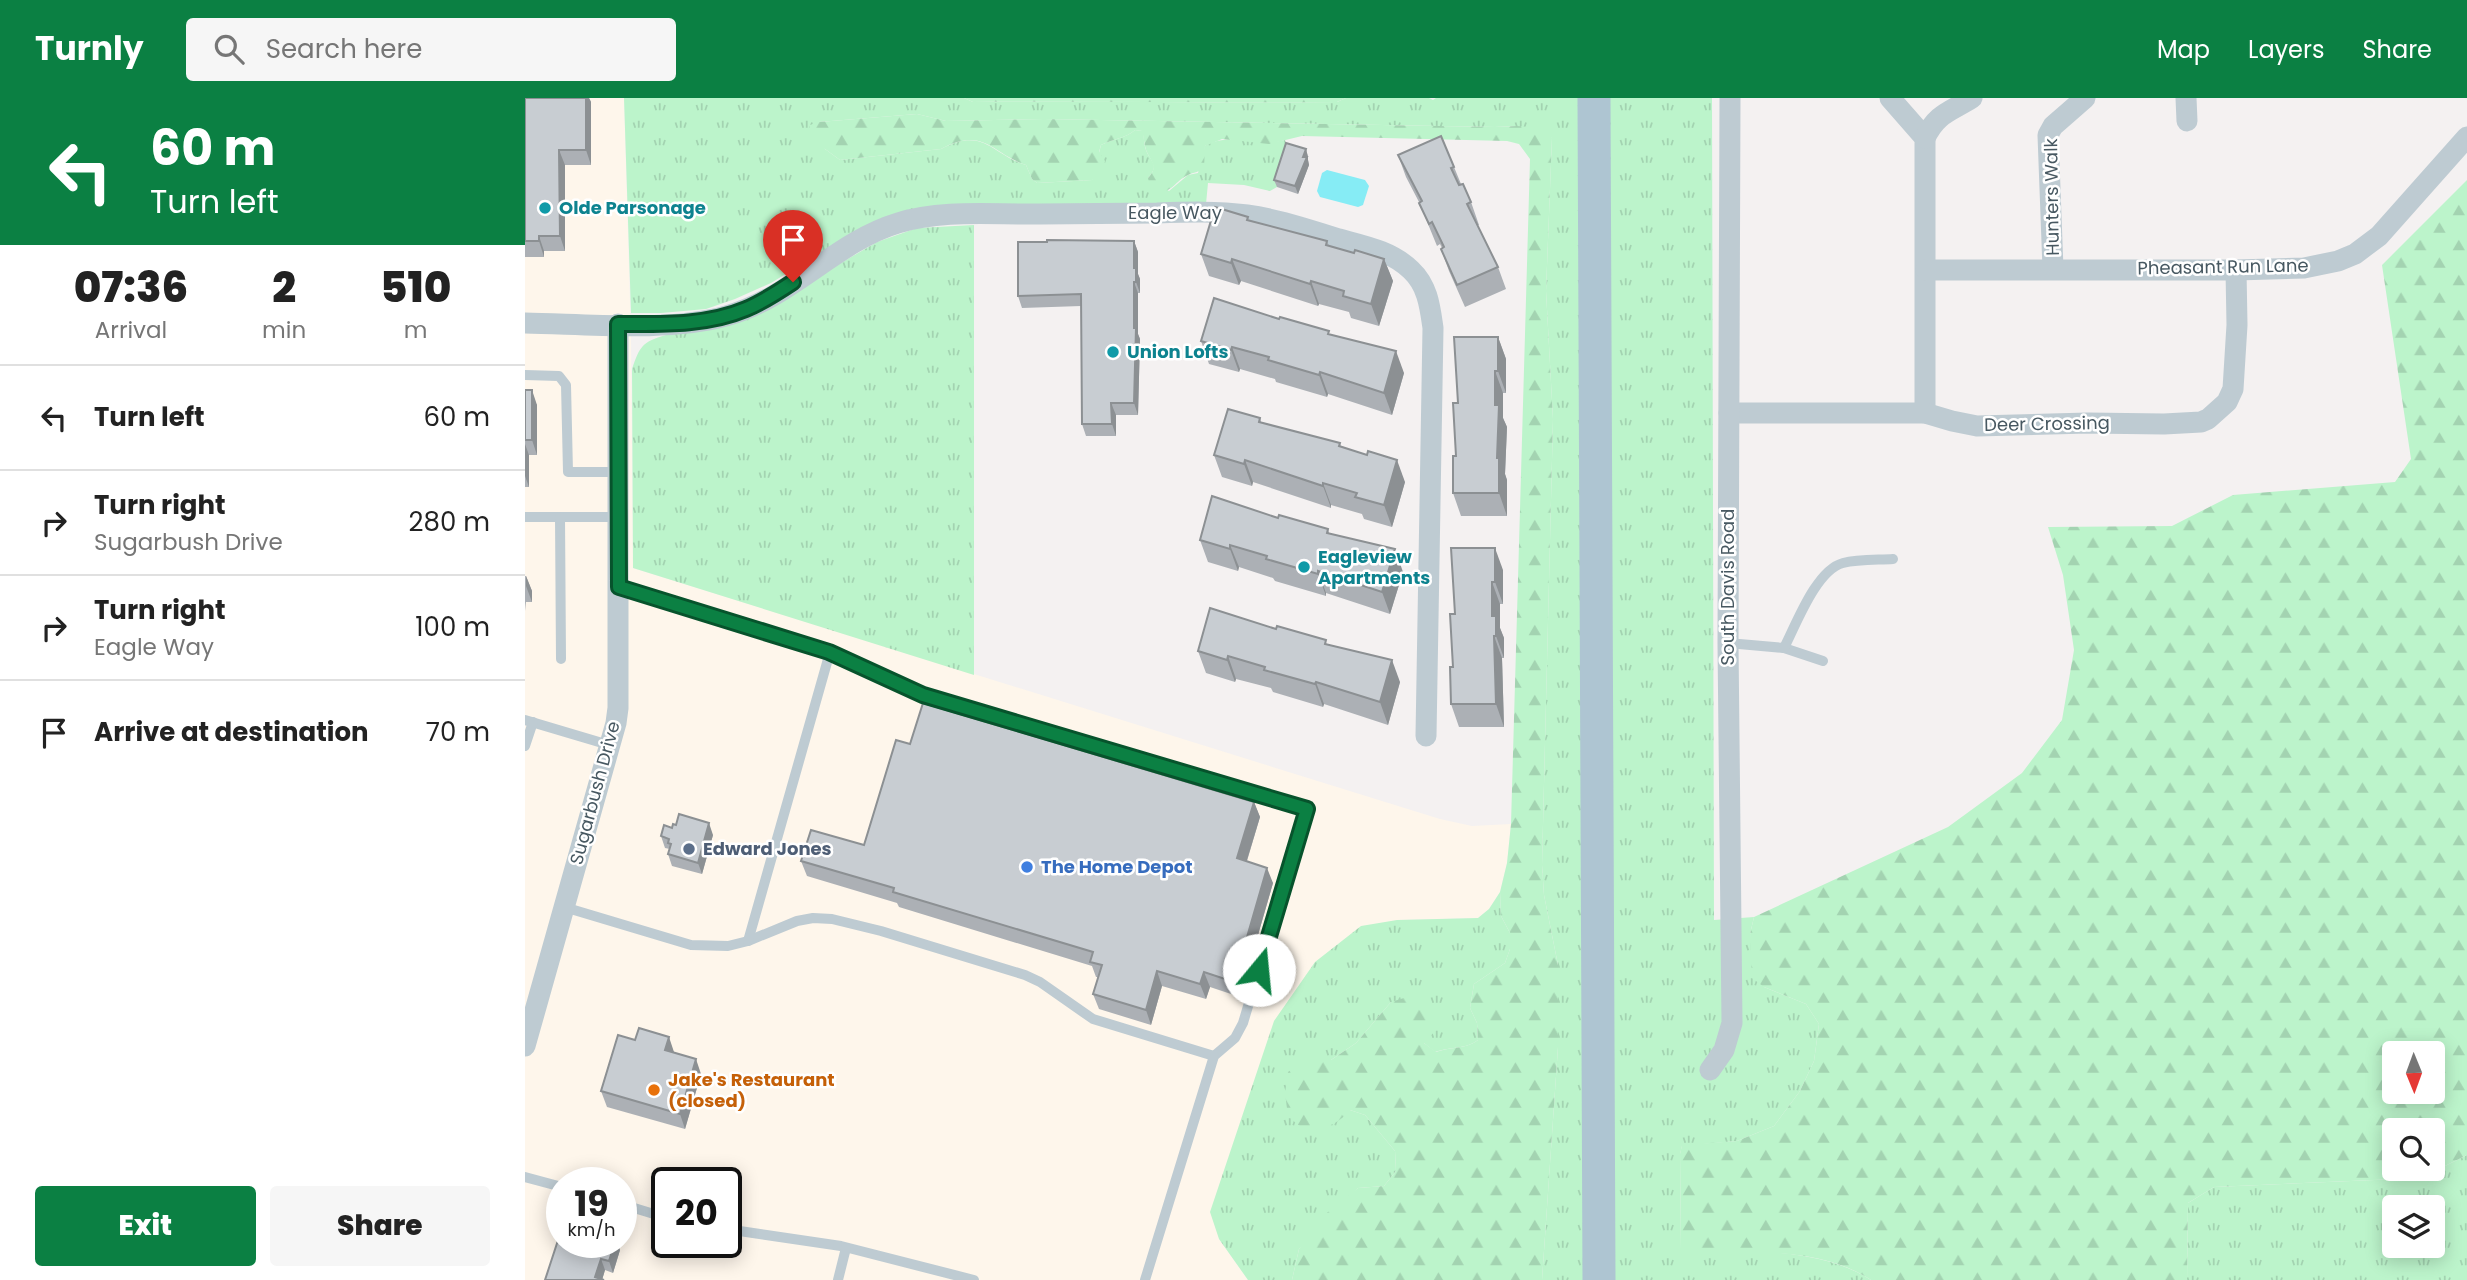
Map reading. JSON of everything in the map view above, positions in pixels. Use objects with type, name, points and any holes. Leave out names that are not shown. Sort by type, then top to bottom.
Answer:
[{"type":"main road","points":[[1594,98],[1599,1280]]},
{"type":"street","name":"South Davis Road","points":[[1710,1070],[1724,1050],[1732,1023],[1728,643],[1730,98]]},
{"type":"street","points":[[1890,98],[1925,138]]},
{"type":"street","points":[[1926,412],[1925,138],[1932,124],[1942,114],[1972,98]]},
{"type":"street","name":"Hunters Walk","points":[[2053,269],[2048,135],[2053,125],[2085,98]]},
{"type":"street","points":[[2186,98],[2187,121]]},
{"type":"street","name":"Pheasant Run Lane","points":[[1926,270],[2236,270],[2304,268],[2338,261],[2355,254],[2379,236],[2467,137]]},
{"type":"street","name":"Eagle Way","points":[[525,323],[679,323],[726,317],[770,297],[839,251],[867,237],[896,224],[940,216],[1178,212],[1245,215],[1276,220],[1380,250],[1411,270],[1423,285],[1431,308],[1433,328],[1426,736]]},
{"type":"street","name":"Deer Crossing","points":[[1729,413],[1926,412],[1977,426],[2164,424],[2193,423],[2208,419],[2227,402],[2233,390],[2237,325],[2236,270]]},
{"type":"street","name":"Sugarbush Drive","points":[[525,1045],[610,745],[618,708],[618,324]]},
{"type":"lane","points":[[525,375],[559,376],[566,385],[568,472],[618,471]]},
{"type":"lane","points":[[525,517],[618,517]]},
{"type":"lane","points":[[560,517],[561,659]]},
{"type":"lane","points":[[1784,648],[1812,594],[1833,568],[1843,563],[1893,559]]},
{"type":"lane","points":[[619,587],[829,652],[923,695],[1307,809],[1243,1023],[1235,1038],[1214,1056],[1145,1280]]},
{"type":"lane","points":[[1728,643],[1784,648],[1823,661]]},
{"type":"lane","points":[[748,941],[829,652]]},
{"type":"lane","points":[[525,746],[529,721],[610,745]]},
{"type":"lane","points":[[564,907],[691,945],[728,947],[797,921],[813,918],[859,925],[1025,975],[1040,982],[1093,1018],[1214,1056]]},
{"type":"lane","points":[[525,1177],[546,1183]]},
{"type":"lane","points":[[742,1232],[846,1248],[974,1280]]},
{"type":"lane","points":[[838,1280],[846,1248]]},
{"type":"shaded area","points":[[525,98],[624,98],[631,336],[633,568],[1440,819],[1472,826],[1511,824],[1507,863],[1500,892],[1489,909],[1478,918],[1397,920],[1219,1239],[1248,1280],[525,1280]]},
{"type":"green space","points":[[624,98],[1337,102],[1346,98],[1590,98],[1594,1280],[1542,1280],[1558,1047],[1558,965],[1544,895],[1542,865],[1553,419],[1546,291],[1552,138],[1517,126],[1044,119],[946,121],[917,114],[819,122],[825,149],[840,160],[941,149],[967,140],[978,141],[1026,165],[1032,179],[1037,183],[1092,180],[1101,145],[1135,130],[1143,131],[1145,148],[1154,166],[1148,178],[1169,191],[1188,175],[1198,173],[1205,146],[1214,142],[1285,140],[1288,150],[1277,187],[1270,191],[1244,185],[1208,183],[1206,204],[938,207],[838,242],[771,283],[735,299],[706,309],[631,313]]},
{"type":"green space","points":[[964,98],[1346,98],[1337,102],[973,102]]},
{"type":"green space","points":[[1599,98],[1712,98],[1714,920],[1754,917],[1750,934],[1764,987],[1806,1004],[1819,1024],[1814,1061],[1800,1091],[1774,1126],[1737,1141],[1682,1146],[1681,1249],[1754,1251],[1804,1256],[1828,1261],[1871,1280],[1605,1280]]},
{"type":"green space","points":[[917,114],[946,121],[1044,119],[1517,126],[1545,128],[1552,138],[1546,291],[1553,419],[1542,865],[1544,895],[1558,965],[1558,1047],[1542,1280],[1292,1280],[1299,1249],[1323,1216],[1358,1188],[1384,1186],[1396,1171],[1395,1151],[1365,1115],[1350,1110],[1329,1126],[1309,1129],[1300,1126],[1288,1116],[1285,1093],[1288,1072],[1303,1060],[1331,1060],[1356,1043],[1391,1002],[1404,998],[1423,1001],[1434,1017],[1436,1030],[1424,1043],[1436,1052],[1478,1040],[1477,1023],[1470,1008],[1474,984],[1505,963],[1510,949],[1510,933],[1501,916],[1500,892],[1507,863],[1511,824],[1530,159],[1519,144],[1507,141],[1302,136],[1269,144],[1222,139],[1205,146],[1204,168],[1183,178],[1168,190],[1158,192],[1151,191],[1148,178],[1154,167],[1146,150],[1142,131],[1135,130],[1101,145],[1099,152],[1105,161],[1103,171],[1092,180],[1037,183],[1032,179],[1026,165],[978,141],[967,140],[941,149],[840,160],[825,149],[810,132],[810,125],[819,122]]},
{"type":"green space","points":[[2467,180],[2467,1155],[2445,1166],[2445,1118],[2382,1118],[2382,1180],[2214,1187],[2188,1203],[2187,1280],[1871,1280],[1829,1261],[1807,1257],[1761,1253],[1692,1253],[1681,1250],[1682,1145],[1737,1141],[1774,1126],[1800,1091],[1814,1061],[1819,1024],[1806,1004],[1764,987],[1752,978],[1750,934],[1754,917],[1948,827],[2022,773],[2062,720],[2074,650],[2063,575],[2048,527],[2172,526],[2233,495],[2395,482],[2411,459],[2382,265]]},
{"type":"green space","points":[[974,225],[974,675],[633,568],[632,369],[643,346],[652,340],[827,271],[877,242],[917,228]]},
{"type":"green space","points":[[1500,892],[1501,916],[1510,933],[1510,949],[1505,963],[1474,984],[1470,1008],[1477,1023],[1478,1040],[1468,1045],[1435,1052],[1424,1043],[1391,1002],[1356,1043],[1331,1060],[1303,1060],[1350,1110],[1365,1115],[1395,1151],[1396,1171],[1384,1186],[1358,1188],[1299,1249],[1292,1280],[1248,1280],[1219,1239],[1210,1212],[1274,1021],[1315,962],[1361,926],[1397,920],[1478,918],[1489,909]]},
{"type":"green space","points":[[2467,1155],[2467,1280],[2187,1280],[2188,1203],[2214,1187],[2382,1180],[2445,1181],[2445,1166]]},
{"type":"water","points":[[1327,170],[1365,180],[1369,186],[1363,205],[1358,207],[1320,197],[1317,191],[1322,173]]},
{"type":"building","name":"Olde Parsonage","points":[[525,98],[586,98],[586,150],[559,150],[560,236],[539,236],[539,241],[525,241]]},
{"type":"building","points":[[1441,136],[1454,167],[1451,168],[1459,185],[1463,184],[1471,202],[1467,204],[1498,267],[1457,285],[1441,249],[1444,247],[1432,222],[1429,224],[1419,203],[1422,201],[1398,155]]},
{"type":"building","points":[[1286,143],[1306,149],[1303,157],[1307,157],[1295,186],[1274,180]]},
{"type":"building","points":[[1215,207],[1248,217],[1247,220],[1327,241],[1326,245],[1384,259],[1371,304],[1343,296],[1344,291],[1311,281],[1310,284],[1232,259],[1231,263],[1201,254]]},
{"type":"building","name":"Union Lofts","points":[[1134,241],[1134,403],[1111,403],[1112,424],[1082,424],[1081,294],[1018,296],[1018,242]]},
{"type":"building","points":[[1214,298],[1279,319],[1280,317],[1329,331],[1328,334],[1396,351],[1384,393],[1320,372],[1319,375],[1268,360],[1269,357],[1201,341]]},
{"type":"building","name":"Eagleview Apartments","points":[[1454,337],[1498,337],[1495,405],[1499,405],[1499,493],[1453,493],[1453,456],[1456,456],[1453,403],[1458,403]]},
{"type":"building","points":[[525,390],[532,390],[532,440],[525,440]]},
{"type":"building","points":[[1228,409],[1260,418],[1259,422],[1340,443],[1339,446],[1367,455],[1368,451],[1397,460],[1384,505],[1355,497],[1357,493],[1323,483],[1323,486],[1245,460],[1244,464],[1214,455]]},
{"type":"building","points":[[1212,496],[1278,518],[1279,515],[1328,529],[1327,533],[1395,549],[1382,592],[1318,571],[1318,574],[1266,559],[1267,556],[1230,545],[1230,549],[1200,540]]},
{"type":"building","name":"Eagleview Apartments","points":[[1451,548],[1495,548],[1492,616],[1496,616],[1496,704],[1451,704],[1450,667],[1453,667],[1450,614],[1455,614]]},
{"type":"building","points":[[1210,608],[1276,629],[1277,626],[1326,640],[1325,644],[1392,660],[1380,702],[1316,682],[1315,684],[1264,670],[1265,667],[1228,656],[1227,660],[1198,651]]},
{"type":"building","name":"The Home Depot","points":[[923,703],[1254,802],[1237,858],[1267,868],[1234,982],[1204,972],[1200,984],[1157,971],[1146,1010],[1093,994],[1102,965],[1090,962],[1093,952],[893,892],[894,888],[801,861],[811,830],[864,845],[896,740],[910,744]]},
{"type":"building","name":"Edward Jones","points":[[679,814],[709,823],[698,863],[668,854],[671,844],[668,843],[669,839],[661,836],[664,825],[672,828],[673,824],[676,825]]},
{"type":"building","name":"Jake's Restaurant (closed)","points":[[639,1028],[669,1037],[665,1050],[696,1059],[680,1114],[601,1091],[618,1035],[635,1040]]},
{"type":"building","points":[[552,1258],[610,1258],[609,1261],[601,1259],[595,1277],[604,1280],[545,1280]]},
{"type":"place","name":"Olde Parsonage","points":[[545,208]]},
{"type":"place","name":"Union Lofts","points":[[1113,352]]},
{"type":"place","name":"Eagleview Apartments","points":[[1304,567]]},
{"type":"place","name":"Edward Jones","points":[[689,849]]},
{"type":"place","name":"The Home Depot","points":[[1027,867]]},
{"type":"place","name":"Jake's Restaurant (closed)","points":[[654,1090]]},
{"type":"route","points":[[793,282],[770,297],[726,317],[679,323],[618,324],[619,587],[829,652],[923,695],[1307,809],[1259,970]]}]
